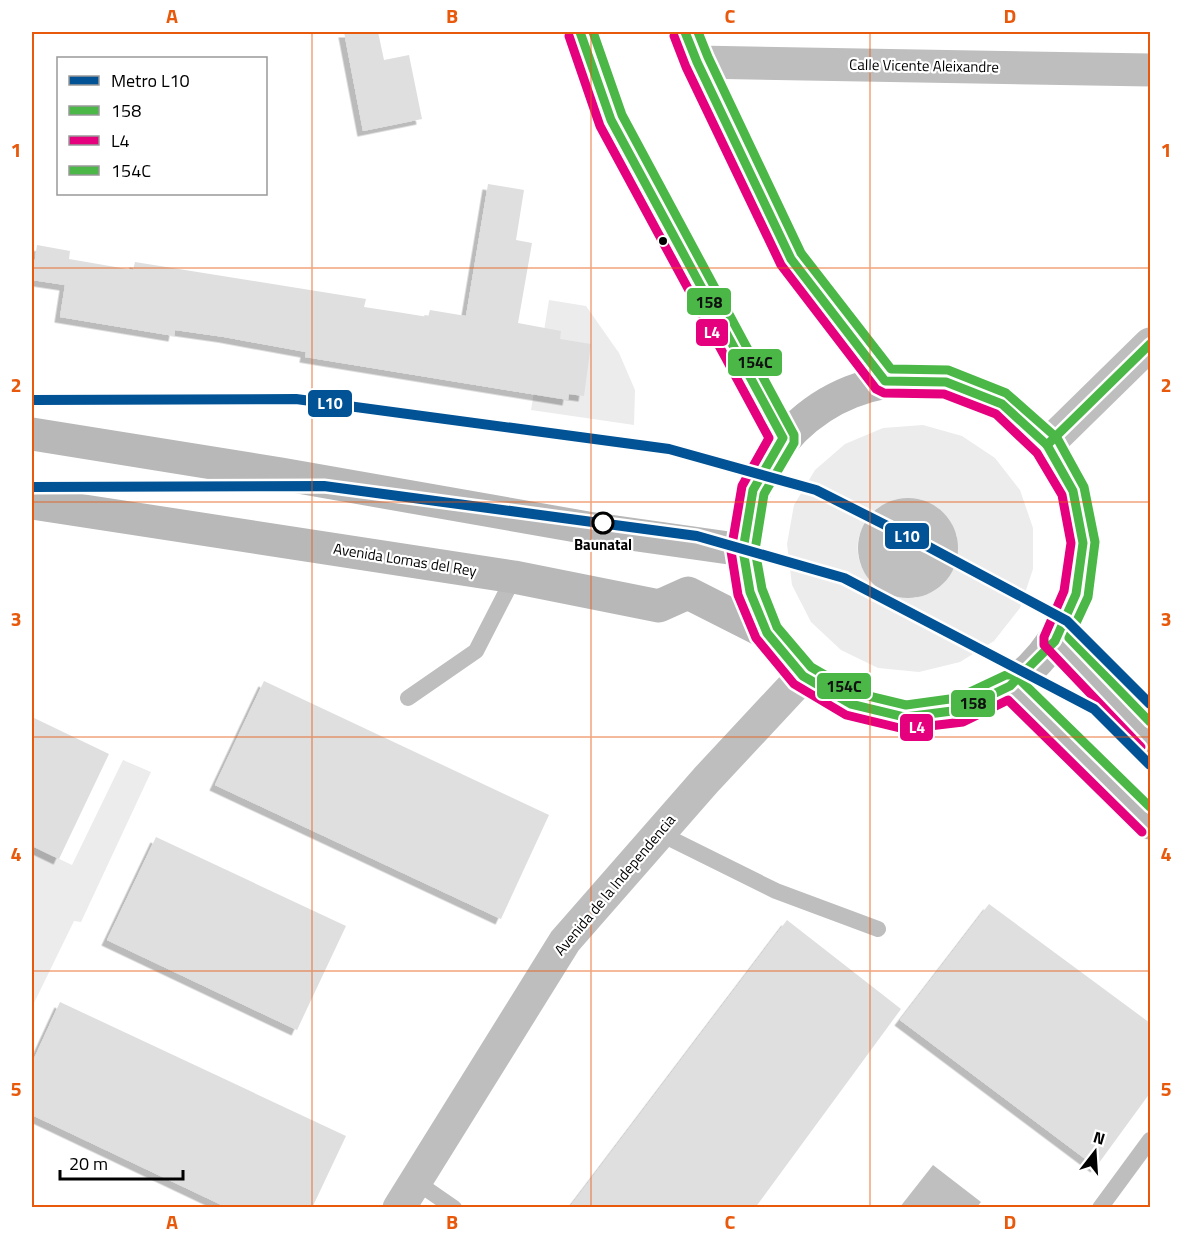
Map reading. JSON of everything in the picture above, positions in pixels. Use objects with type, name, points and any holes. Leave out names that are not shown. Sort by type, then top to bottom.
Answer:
[{"type":"main road","points":[[580,32],[611,120],[783,438]]},
{"type":"main road","points":[[685,32],[697,62],[791,259],[885,381]]},
{"type":"main road","points":[[885,381],[946,382],[1002,404],[1047,445],[1073,491],[1083,543],[1076,594],[1055,641],[1010,687],[960,710],[905,717],[850,704],[803,676],[767,633],[750,592],[743,550],[753,490],[783,438],[829,400],[885,381]]},
{"type":"main road","points":[[32,434],[293,476],[588,528],[743,550]]},
{"type":"main road","name":"Avenida Lomas del Rey","points":[[32,503],[514,577],[659,606],[688,593],[767,633]]},
{"type":"main road","points":[[1055,641],[1150,739]]},
{"type":"main road","points":[[1010,687],[1150,823]]},
{"type":"street","name":"Calle Vicente Aleixandre","points":[[697,62],[1150,70]]},
{"type":"street","points":[[1047,445],[1150,344]]},
{"type":"street","name":"Avenida de la Independencia","points":[[407,1194],[565,940],[659,833],[803,676]]},
{"type":"lane","points":[[408,698],[476,651],[514,577]]},
{"type":"lane","points":[[659,833],[776,891],[878,929]]},
{"type":"lane","points":[[1100,1208],[1150,1140]]},
{"type":"lane","points":[[407,1194],[454,1208]]},
{"type":"shaded area","points":[[549,300],[586,306],[619,353],[635,390],[634,425],[531,410]]},
{"type":"shaded area","points":[[923,425],[962,436],[995,458],[1020,490],[1033,528],[1033,569],[1020,608],[994,641],[960,662],[919,672],[878,668],[841,650],[811,622],[792,585],[787,544],[794,505],[815,470],[845,444],[883,428]],"holes":[[[909,498],[938,511],[948,520],[957,536],[916,598],[892,594],[874,584],[863,569],[858,552],[860,534],[869,518],[885,505]]]},
{"type":"shaded area","points":[[908,498],[927,502],[943,513],[954,529],[958,548],[954,567],[943,583],[927,594],[908,598],[889,594],[873,583],[862,567],[858,548],[862,529],[873,513],[889,502]]},
{"type":"shaded area","points":[[123,760],[151,772],[81,922],[74,921],[32,1007],[32,846],[72,865]]},
{"type":"shaded area","points":[[933,1165],[981,1202],[977,1207],[900,1207]]},
{"type":"building","points":[[344,32],[378,32],[384,60],[409,55],[422,119],[363,131]]},
{"type":"building","points":[[488,184],[524,190],[516,240],[532,243],[518,323],[561,331],[560,339],[591,344],[584,396],[569,394],[568,400],[305,357],[306,352],[224,337],[175,330],[174,336],[60,317],[65,285],[32,280],[37,245],[70,251],[69,259],[133,270],[135,262],[366,299],[364,307],[428,317],[430,310],[466,316]]},
{"type":"building","points":[[264,681],[549,815],[501,919],[215,785]]},
{"type":"building","points":[[32,717],[109,754],[59,859],[32,846]]},
{"type":"building","points":[[156,837],[346,926],[297,1030],[107,940]]},
{"type":"building","points":[[989,904],[1150,1023],[1150,1093],[1096,1167],[900,1020]]},
{"type":"building","points":[[787,920],[901,1009],[755,1208],[569,1208]]},
{"type":"building","points":[[60,1002],[346,1136],[312,1208],[228,1208],[32,1115],[32,1063]]},
{"type":"metro line","name":"L10","points":[[32,400],[296,399],[669,449],[816,490],[927,546],[1067,621],[1150,704]]},
{"type":"metro line","name":"L10","points":[[32,487],[324,486],[697,536],[844,578],[1094,709],[1150,765]]},
{"type":"transit line","name":"158","points":[[580,32],[611,120],[783,438],[753,490],[743,550],[750,592],[767,633],[803,676],[851,704],[905,717],[960,710],[1010,686],[1055,641],[1076,594],[1083,543],[1073,491],[1047,445],[1002,404],[946,382],[885,381],[791,259],[697,62],[685,32]]},
{"type":"transit line","name":"154C","points":[[593,32],[622,115],[794,435],[794,443],[764,494],[755,550],[762,589],[777,627],[811,667],[856,693],[906,705],[957,698],[1006,675],[1015,675],[1150,807]]},
{"type":"transit line","name":"154C","points":[[698,32],[801,253],[891,369],[948,370],[1006,393],[1057,438],[1084,487],[1095,542],[1088,597],[1069,638],[1150,722]]},
{"type":"transit line","name":"L4","points":[[569,36],[600,126],[769,438],[742,486],[731,551],[738,595],[756,638],[794,684],[846,715],[904,729],[963,722],[1008,700],[1142,832]]},
{"type":"transit line","name":"L4","points":[[674,36],[686,67],[781,265],[876,389],[884,393],[944,394],[996,414],[1037,453],[1062,495],[1071,543],[1064,591],[1044,637],[1044,645],[1141,747]]},
{"type":"transit line","name":"158","points":[[1047,445],[1150,344]]},
{"type":"place","name":"Baunatal","points":[[603,523]]}]
